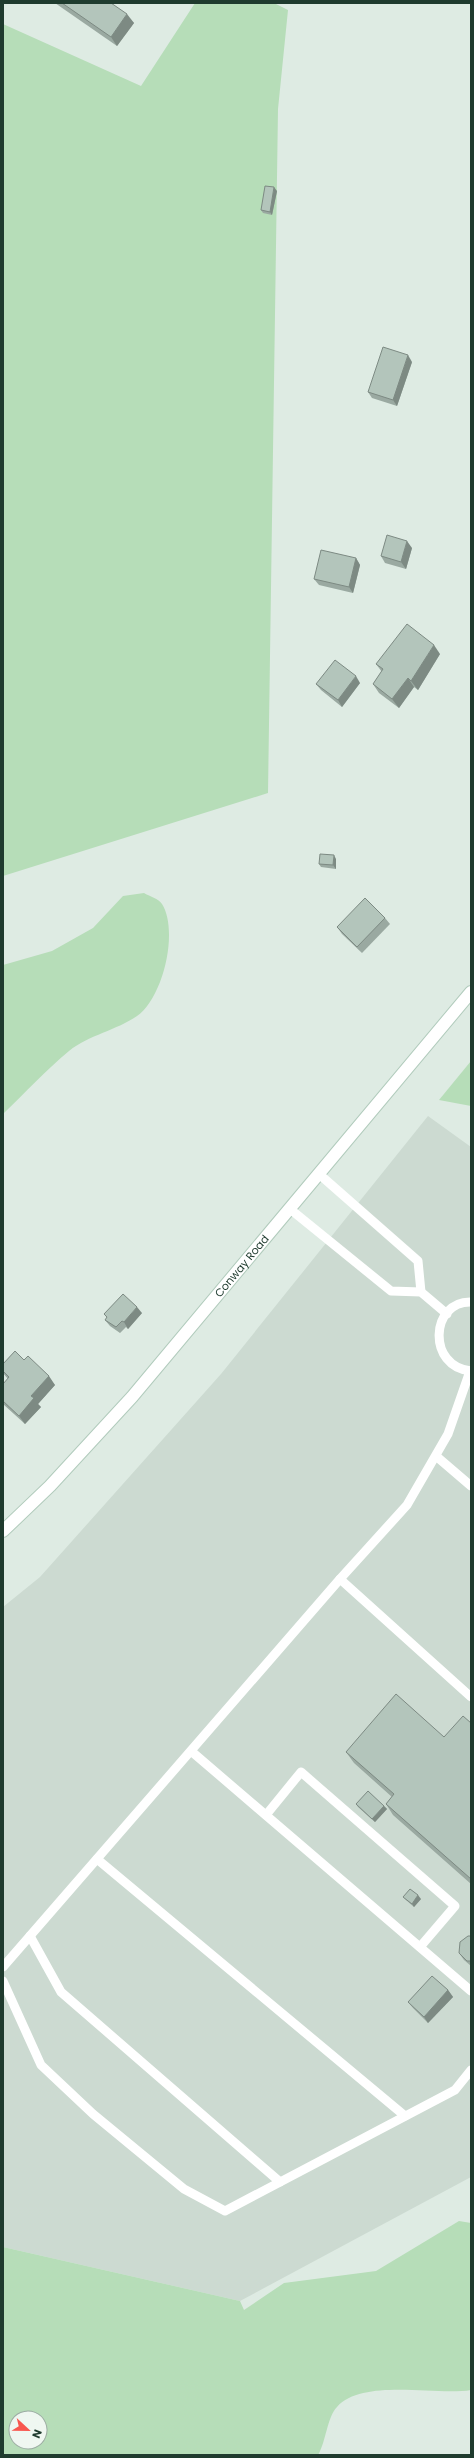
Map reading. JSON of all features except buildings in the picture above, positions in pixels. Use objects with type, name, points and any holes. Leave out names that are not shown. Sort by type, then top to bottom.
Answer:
[{"type":"street","name":"Conway Road","points":[[3,1531],[50,1486],[132,1397],[471,992]]},
{"type":"lane","points":[[319,1174],[418,1261],[421,1292]]},
{"type":"lane","points":[[290,1209],[391,1291],[421,1292],[446,1314]]},
{"type":"lane","points":[[3,1967],[340,1579],[407,1505],[448,1434],[470,1371],[450,1363],[443,1354],[438,1334],[441,1323],[446,1314],[456,1306],[471,1302]]},
{"type":"lane","points":[[436,1456],[471,1486]]},
{"type":"lane","points":[[340,1579],[471,1697]]},
{"type":"lane","points":[[191,1751],[471,1991]]},
{"type":"lane","points":[[266,1815],[301,1772],[455,1906],[420,1947]]},
{"type":"lane","points":[[97,1859],[405,2116]]},
{"type":"lane","points":[[30,1936],[61,1992],[280,2182]]},
{"type":"lane","points":[[3,1981],[41,2065],[94,2114],[184,2189],[225,2211],[455,2090],[471,2070]]},
{"type":"shaded area","points":[[428,1116],[471,1147],[471,2177],[240,2301],[3,2247],[3,1607],[40,1577],[221,1374]]},
{"type":"green space","points":[[195,3],[274,3],[288,10],[278,109],[268,793],[3,876],[3,24],[141,86]]},
{"type":"green space","points":[[144,893],[161,902],[167,916],[169,930],[166,963],[161,980],[154,995],[146,1007],[137,1016],[77,1045],[60,1058],[3,1114],[3,965],[52,951],[93,928],[123,896]]},
{"type":"green space","points":[[471,1061],[471,1106],[439,1100]]},
{"type":"green space","points":[[459,2221],[471,2223],[471,2390],[382,2390],[364,2393],[349,2398],[334,2411],[318,2455],[3,2455],[3,2247],[240,2301],[244,2310],[284,2283],[376,2271]]}]
